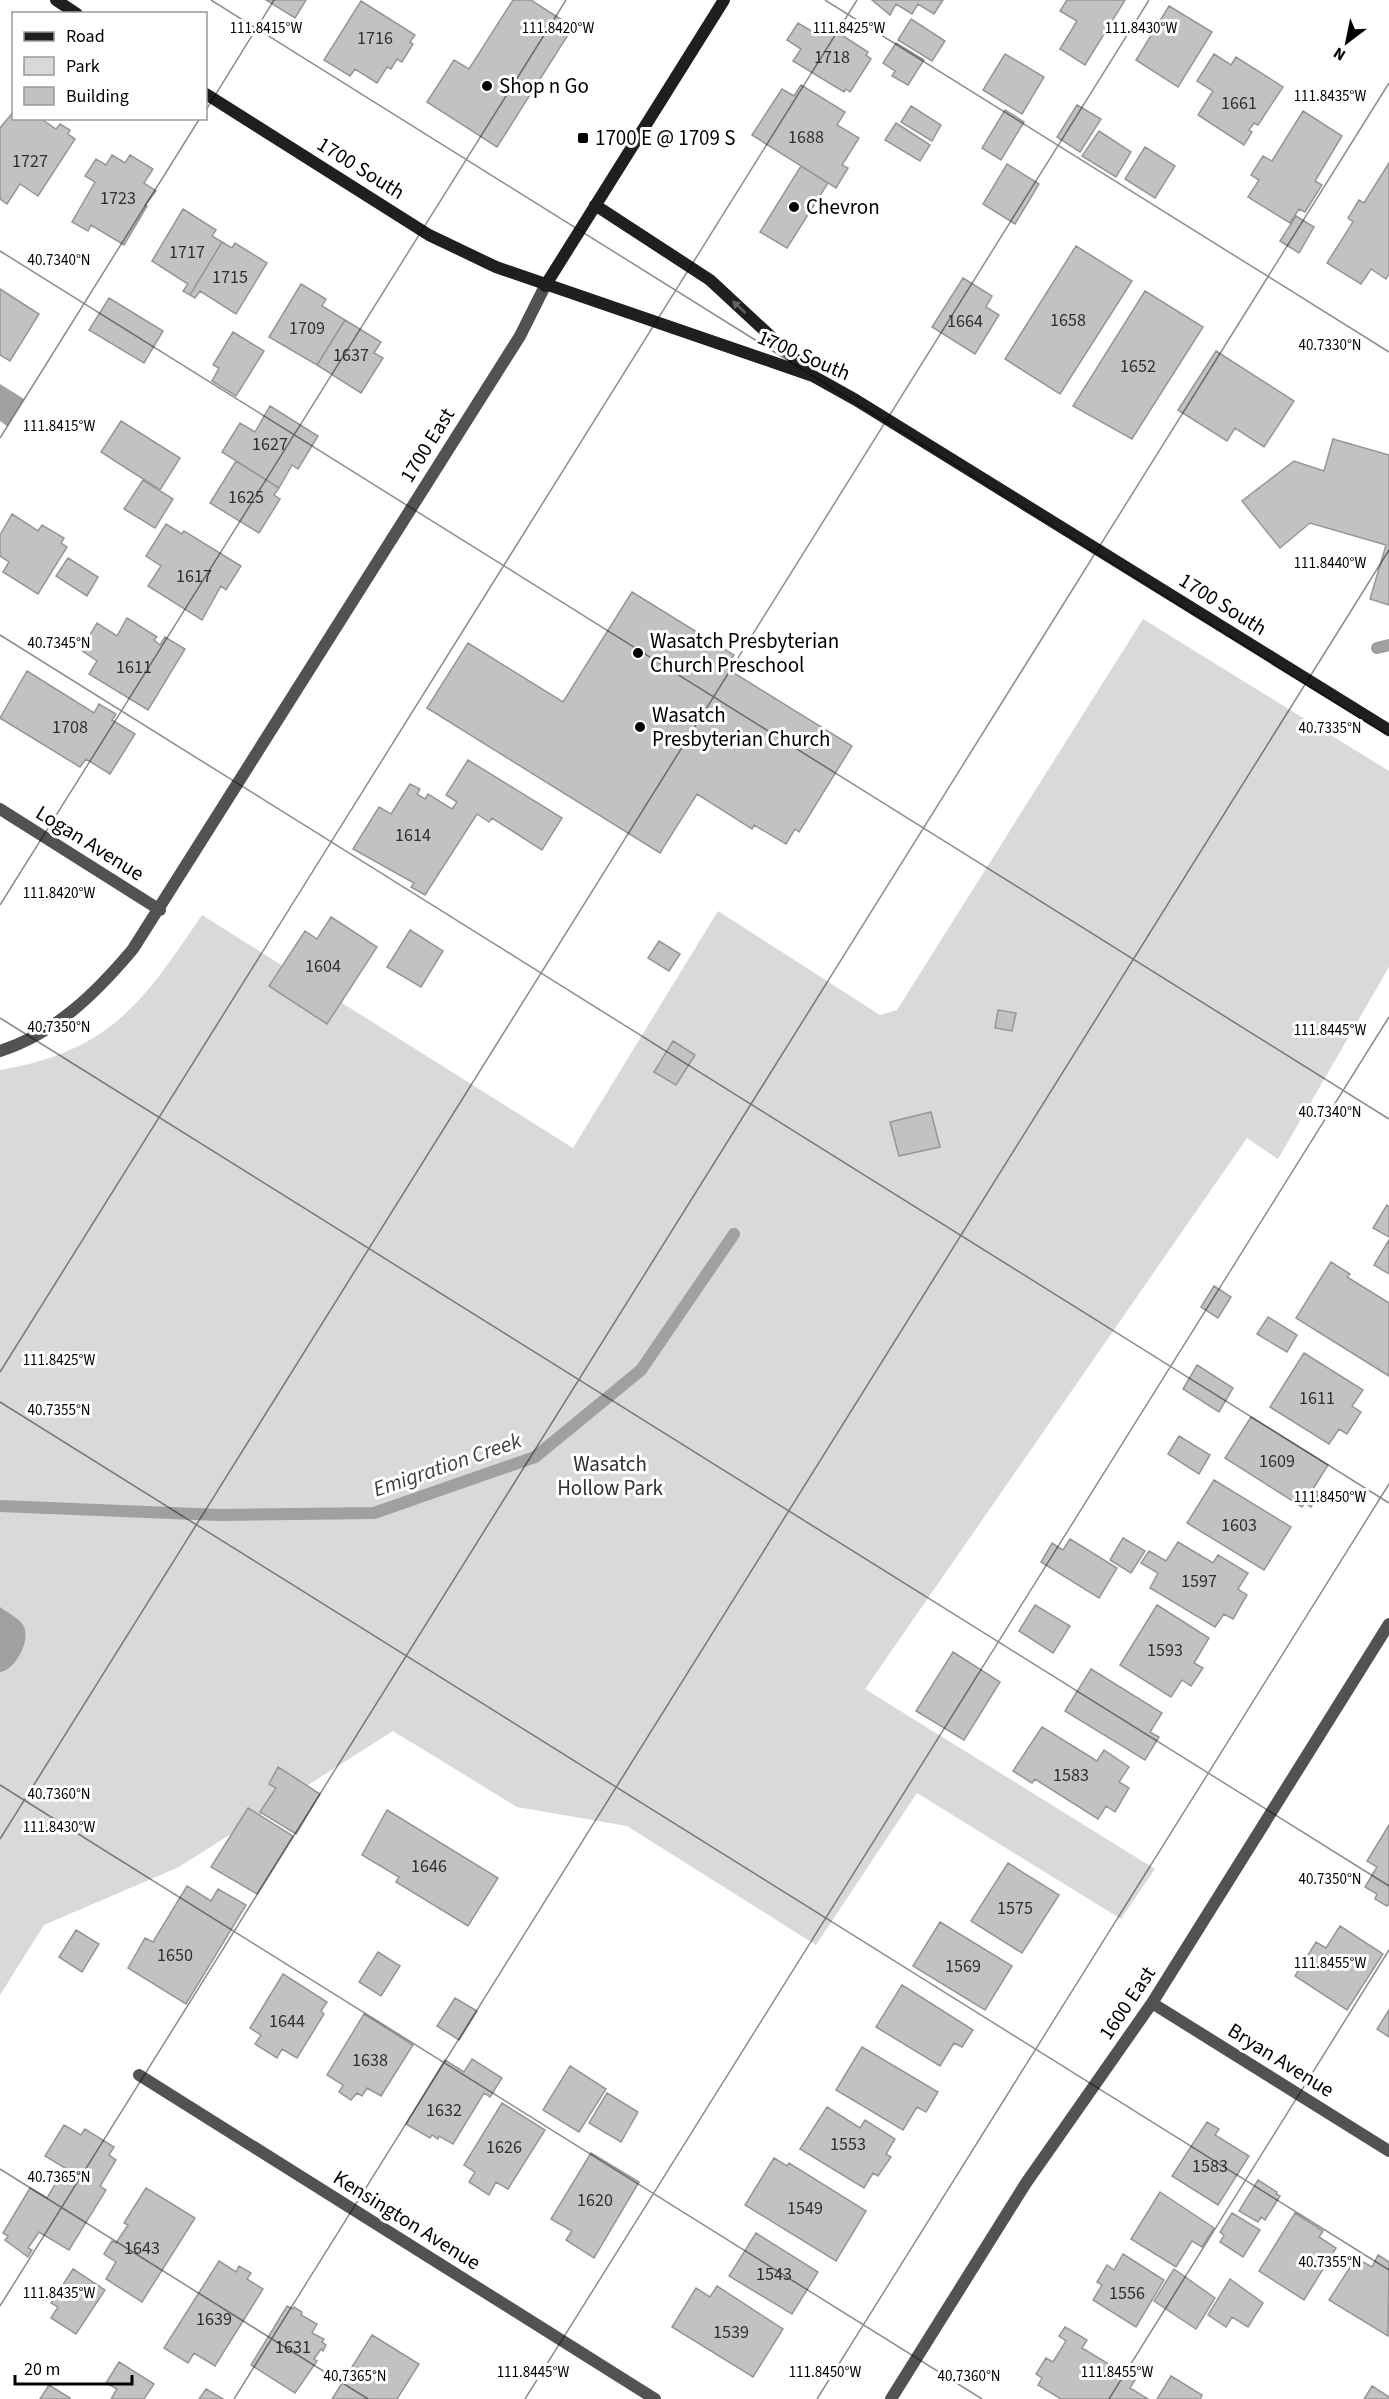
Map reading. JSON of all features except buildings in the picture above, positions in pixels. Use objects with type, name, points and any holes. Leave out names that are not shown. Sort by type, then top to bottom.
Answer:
[{"type":"street","points":[[56,0],[75,12]]},
{"type":"street","name":"1700 East","points":[[160,910],[520,336],[545,286],[724,0]]},
{"type":"street","name":"1700 South","points":[[207,95],[429,235],[496,267],[545,286],[600,302],[813,376],[856,400],[1389,730]]},
{"type":"street","points":[[595,205],[710,280],[813,376]]},
{"type":"street","name":"Logan Avenue","points":[[0,809],[160,910]]},
{"type":"street","points":[[0,1051],[15,1046],[62,1020],[104,984],[133,949],[160,910]]},
{"type":"street","name":"1600 East","points":[[891,2399],[1026,2183],[1152,2003],[1389,1624]]},
{"type":"street","name":"Bryan Avenue","points":[[1152,2003],[1389,2151]]},
{"type":"street","name":"Kensington Avenue","points":[[139,2075],[655,2399]]},
{"type":"green space","name":"Wasatch Hollow Park","points":[[1143,619],[1389,771],[1389,967],[1278,1159],[1247,1138],[865,1689],[1155,1869],[1121,1919],[917,1793],[816,1945],[627,1826],[517,1807],[393,1731],[179,1867],[44,1925],[0,1995],[0,1070],[70,1050],[97,1036],[141,997],[202,915],[573,1148],[718,911],[880,1015],[897,1010]]},
{"type":"shaded area","points":[[0,384],[24,399],[7,426],[0,421]]},
{"type":"shaded area","points":[[0,1607],[21,1622],[25,1638],[24,1646],[16,1660],[6,1670],[0,1672]]},
{"type":"waterway","name":"Emigration Creek","points":[[1377,648],[1389,645]]},
{"type":"waterway","name":"Emigration Creek","points":[[0,1506],[220,1515],[374,1513],[535,1457],[641,1370],[734,1234]]},
{"type":"place","name":"Shop n Go","points":[[487,86]]},
{"type":"place","name":"1700 E @ 1709 S","points":[[583,138]]},
{"type":"place","name":"Chevron","points":[[794,207]]},
{"type":"place","name":"Wasatch Presbyterian Church Preschool","points":[[638,653]]},
{"type":"place","name":"Wasatch Presbyterian Church","points":[[640,727]]}]
